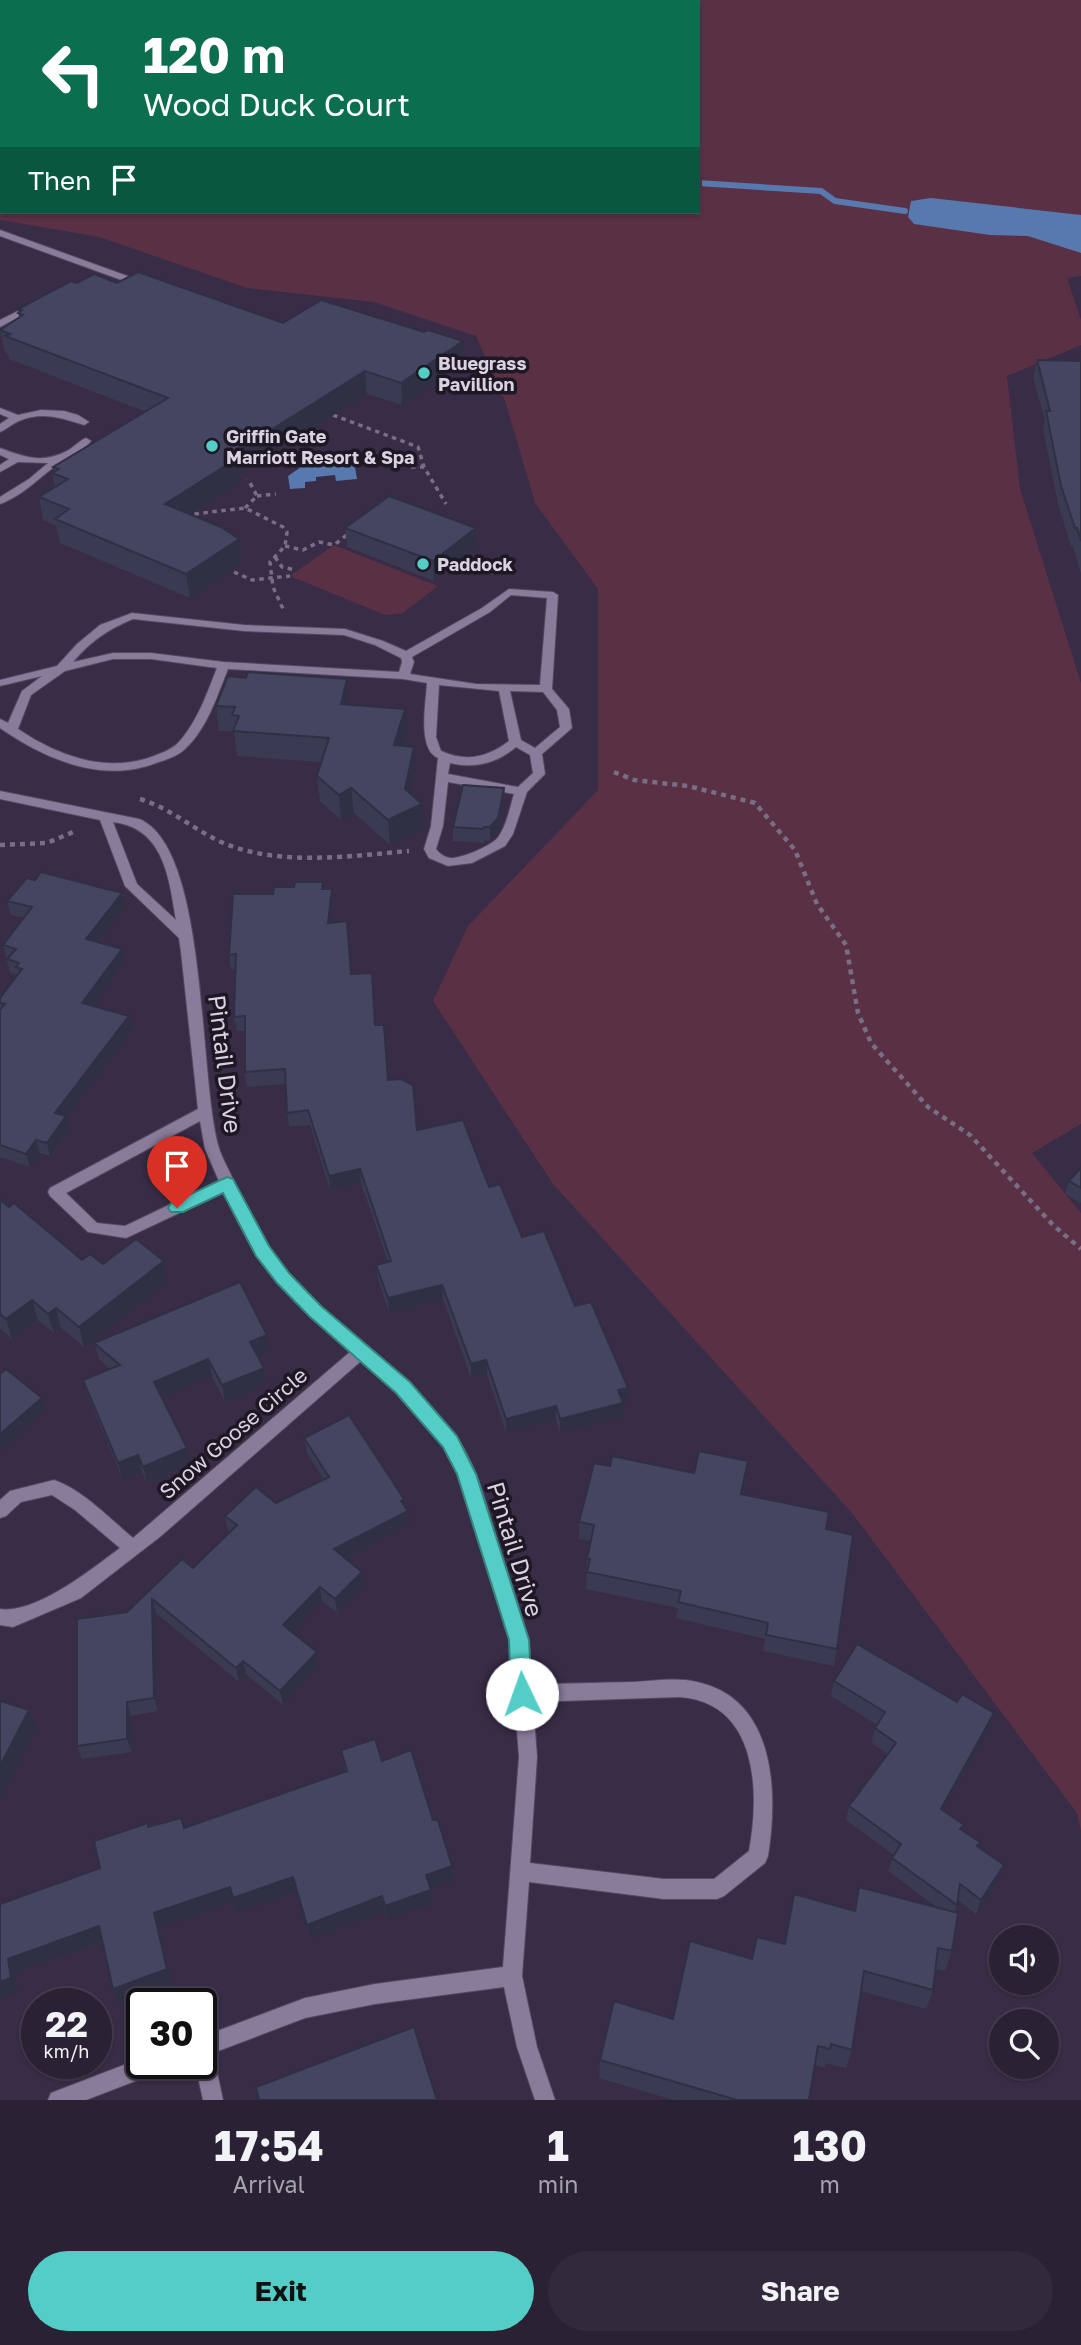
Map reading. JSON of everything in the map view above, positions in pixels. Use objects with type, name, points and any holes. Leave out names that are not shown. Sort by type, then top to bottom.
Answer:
[{"type":"street","points":[[3,236],[153,287]]},
{"type":"street","points":[[92,277],[103,272]]},
{"type":"street","points":[[0,324],[47,300]]},
{"type":"street","points":[[0,312],[13,317]]},
{"type":"street","points":[[0,411],[17,418]]},
{"type":"street","points":[[0,429],[17,418],[48,412],[62,413],[84,422]]},
{"type":"street","points":[[0,501],[33,481],[86,441]]},
{"type":"street","points":[[0,451],[16,459],[62,457]]},
{"type":"street","points":[[0,469],[16,459]]},
{"type":"street","points":[[406,656],[486,610],[509,592],[553,595],[546,689],[564,709],[566,728],[536,753]]},
{"type":"street","points":[[223,665],[201,719],[180,748],[153,762],[121,768],[84,764],[50,752],[5,727],[26,693],[63,667],[81,646],[104,627],[132,616],[244,628],[345,632],[379,643],[406,656],[408,662],[403,676]]},
{"type":"street","points":[[0,683],[113,656],[151,656],[223,665],[403,676],[504,689],[546,689]]},
{"type":"street","points":[[433,681],[430,737],[436,753],[451,761],[476,763],[500,755],[514,742]]},
{"type":"street","points":[[504,689],[514,742]]},
{"type":"street","points":[[514,742],[536,753]]},
{"type":"street","points":[[444,758],[437,826],[430,849],[433,855],[448,862],[467,860],[501,843],[507,834],[521,791],[539,774],[536,753]]},
{"type":"street","points":[[442,777],[521,791]]},
{"type":"street","name":"Pintail Drive","points":[[0,795],[137,822],[153,833],[168,854],[184,935],[205,1111],[212,1149],[227,1184],[262,1251],[283,1278],[315,1311],[362,1351],[431,1417],[450,1441],[467,1474],[519,1640],[528,1757],[512,1976],[527,2047],[545,2100]]},
{"type":"street","points":[[103,817],[131,887],[184,935]]},
{"type":"street","points":[[205,1111],[55,1192],[93,1228],[126,1232],[227,1184]]},
{"type":"street","name":"Snow Goose Circle","points":[[0,1617],[13,1619],[75,1592],[133,1548],[362,1351]]},
{"type":"street","points":[[0,1511],[16,1496],[54,1487],[81,1505],[133,1548]]},
{"type":"street","points":[[519,1871],[664,1889],[718,1889],[758,1856],[766,1800],[760,1762],[740,1715],[704,1692],[671,1688],[522,1694]]},
{"type":"street","points":[[217,2041],[305,2008],[375,1993],[512,1976]]},
{"type":"street","points":[[58,2100],[126,2075]]},
{"type":"street","points":[[209,2079],[213,2100]]},
{"type":"path","points":[[333,415],[418,447],[424,467],[446,504]]},
{"type":"path","points":[[411,467],[424,467]]},
{"type":"path","points":[[248,479],[257,496]]},
{"type":"path","points":[[181,509],[194,514],[245,508],[257,496],[276,494]]},
{"type":"path","points":[[245,508],[250,513],[283,527],[287,532],[285,546],[270,562],[270,579],[277,601],[283,609]]},
{"type":"path","points":[[285,546],[303,550],[319,542],[334,545],[353,530]]},
{"type":"path","points":[[274,556],[282,567],[295,570]]},
{"type":"path","points":[[234,572],[252,580],[290,576]]},
{"type":"path","points":[[614,772],[634,780],[688,786],[755,803],[795,849],[817,904],[846,946],[858,1013],[871,1044],[928,1107],[970,1135],[1054,1225],[1081,1249]]},
{"type":"path","points":[[0,845],[32,847],[64,838],[137,799],[159,804],[223,842],[255,851],[312,856],[430,849]]},
{"type":"shaded area","points":[[700,0],[1081,0],[1081,276],[1067,278],[1081,320],[1081,345],[1007,376],[1020,489],[1081,683],[1081,1124],[1032,1153],[1081,1213],[1081,1831],[1077,1813],[852,1513],[553,1184],[433,1001],[468,926],[598,790],[598,589],[535,503],[506,404],[476,336],[374,302],[247,288],[99,237],[0,220],[0,214],[700,214]]},
{"type":"shaded area","points":[[334,545],[438,586],[403,613],[385,615],[290,576]]},
{"type":"water","points":[[931,198],[1081,215],[1081,253],[1028,236],[990,235],[914,224],[908,217],[911,201]]},
{"type":"water","points":[[354,461],[357,479],[336,481],[335,475],[316,477],[316,481],[305,482],[305,488],[290,489],[288,476],[304,465]]},
{"type":"building","name":"Griffin Gate Marriott Resort & Spa","points":[[138,272],[283,323],[321,300],[424,332],[428,330],[463,341],[401,383],[365,371],[236,452],[236,459],[165,504],[221,527],[239,539],[186,574],[55,519],[69,509],[39,497],[68,479],[52,473],[59,469],[53,467],[168,398],[5,336],[10,334],[0,330],[23,315],[18,313],[22,310],[18,309],[71,281],[77,283],[94,274],[117,283]]},
{"type":"building","points":[[1037,360],[1081,361],[1081,541],[1061,486],[1046,411],[1050,411]]},
{"type":"building","points":[[389,496],[476,528],[433,561],[345,528]]},
{"type":"building","points":[[248,672],[347,679],[341,704],[405,709],[394,745],[414,747],[405,789],[422,804],[388,820],[351,788],[339,795],[317,776],[329,738],[233,731],[239,716],[232,715],[235,707],[216,706],[228,676],[246,678]]},
{"type":"building","points":[[463,785],[504,788],[498,818],[490,827],[453,827]]},
{"type":"building","points":[[41,872],[122,893],[86,939],[122,949],[82,1003],[129,1016],[55,1113],[66,1116],[47,1143],[36,1140],[26,1154],[0,1145],[0,1010],[5,1004],[0,1003],[0,998],[22,969],[16,967],[19,963],[7,959],[16,949],[3,945],[32,907],[7,901],[27,878],[35,880]]},
{"type":"building","points":[[295,882],[323,882],[322,889],[332,889],[328,923],[347,921],[351,974],[372,973],[375,1025],[384,1025],[388,1080],[401,1079],[413,1085],[417,1130],[463,1120],[489,1187],[500,1184],[522,1237],[544,1231],[575,1306],[591,1302],[628,1388],[618,1390],[623,1403],[560,1419],[556,1406],[506,1419],[486,1360],[471,1364],[442,1285],[388,1298],[376,1265],[391,1261],[360,1169],[329,1176],[308,1110],[287,1113],[285,1069],[245,1072],[245,1016],[234,1017],[236,954],[229,955],[233,894],[273,894],[274,887],[294,887]]},
{"type":"building","points":[[1081,1168],[1081,1188],[1069,1181]]},
{"type":"building","points":[[0,1200],[9,1207],[14,1203],[82,1260],[90,1254],[103,1264],[136,1239],[164,1261],[79,1327],[56,1308],[48,1314],[32,1300],[6,1319],[0,1314]]},
{"type":"building","points":[[240,1282],[267,1335],[250,1342],[264,1368],[222,1385],[208,1359],[154,1382],[187,1448],[143,1467],[138,1455],[118,1463],[83,1380],[120,1365],[94,1343]]},
{"type":"building","points":[[6,1369],[42,1398],[0,1434],[0,1374]]},
{"type":"building","points":[[349,1415],[404,1499],[401,1501],[408,1511],[334,1549],[362,1572],[335,1599],[320,1587],[283,1625],[317,1652],[280,1691],[243,1661],[236,1668],[152,1599],[154,1698],[127,1702],[127,1739],[77,1746],[77,1619],[127,1612],[182,1559],[193,1568],[237,1525],[225,1516],[256,1487],[276,1503],[329,1477],[304,1438]]},
{"type":"building","points":[[699,1451],[748,1461],[741,1494],[829,1512],[826,1529],[853,1535],[837,1649],[766,1635],[768,1623],[678,1602],[681,1591],[587,1572],[594,1525],[579,1522],[594,1463],[610,1466],[612,1456],[694,1473]]},
{"type":"building","points":[[857,1644],[957,1702],[962,1694],[994,1713],[941,1809],[964,1825],[960,1829],[980,1842],[977,1846],[1004,1865],[981,1900],[960,1884],[957,1905],[892,1858],[901,1844],[849,1806],[896,1743],[875,1728],[885,1712],[834,1681]]},
{"type":"building","points":[[0,1701],[29,1710],[0,1766]]},
{"type":"building","points":[[375,1739],[382,1761],[411,1750],[433,1820],[438,1820],[452,1866],[426,1875],[431,1890],[385,1906],[382,1896],[307,1925],[293,1877],[233,1898],[230,1887],[154,1913],[167,1969],[113,1989],[99,1926],[8,1959],[11,1978],[0,1982],[0,1904],[100,1868],[94,1841],[148,1823],[148,1827],[181,1818],[184,1828],[347,1771],[341,1750]]},
{"type":"building","points":[[859,1887],[958,1913],[952,1951],[938,1948],[933,1990],[864,1971],[852,2050],[831,2044],[830,2049],[818,2046],[809,2100],[737,2100],[600,2060],[614,2001],[673,2019],[690,1941],[752,1959],[757,1937],[785,1944],[794,1894],[855,1911]]},
{"type":"building","points":[[414,2027],[437,2100],[259,2100],[256,2087]]},
{"type":"waterway","points":[[700,183],[821,191],[835,201],[905,211]]},
{"type":"place","name":"Bluegrass Pavillion","points":[[424,373]]},
{"type":"place","name":"Griffin Gate Marriott Resort & Spa","points":[[212,446]]},
{"type":"place","name":"Paddock","points":[[423,564]]},
{"type":"route","points":[[177,1208],[227,1184],[262,1251],[283,1278],[315,1311],[403,1388],[450,1441],[467,1474],[519,1640],[522,1694]]}]
